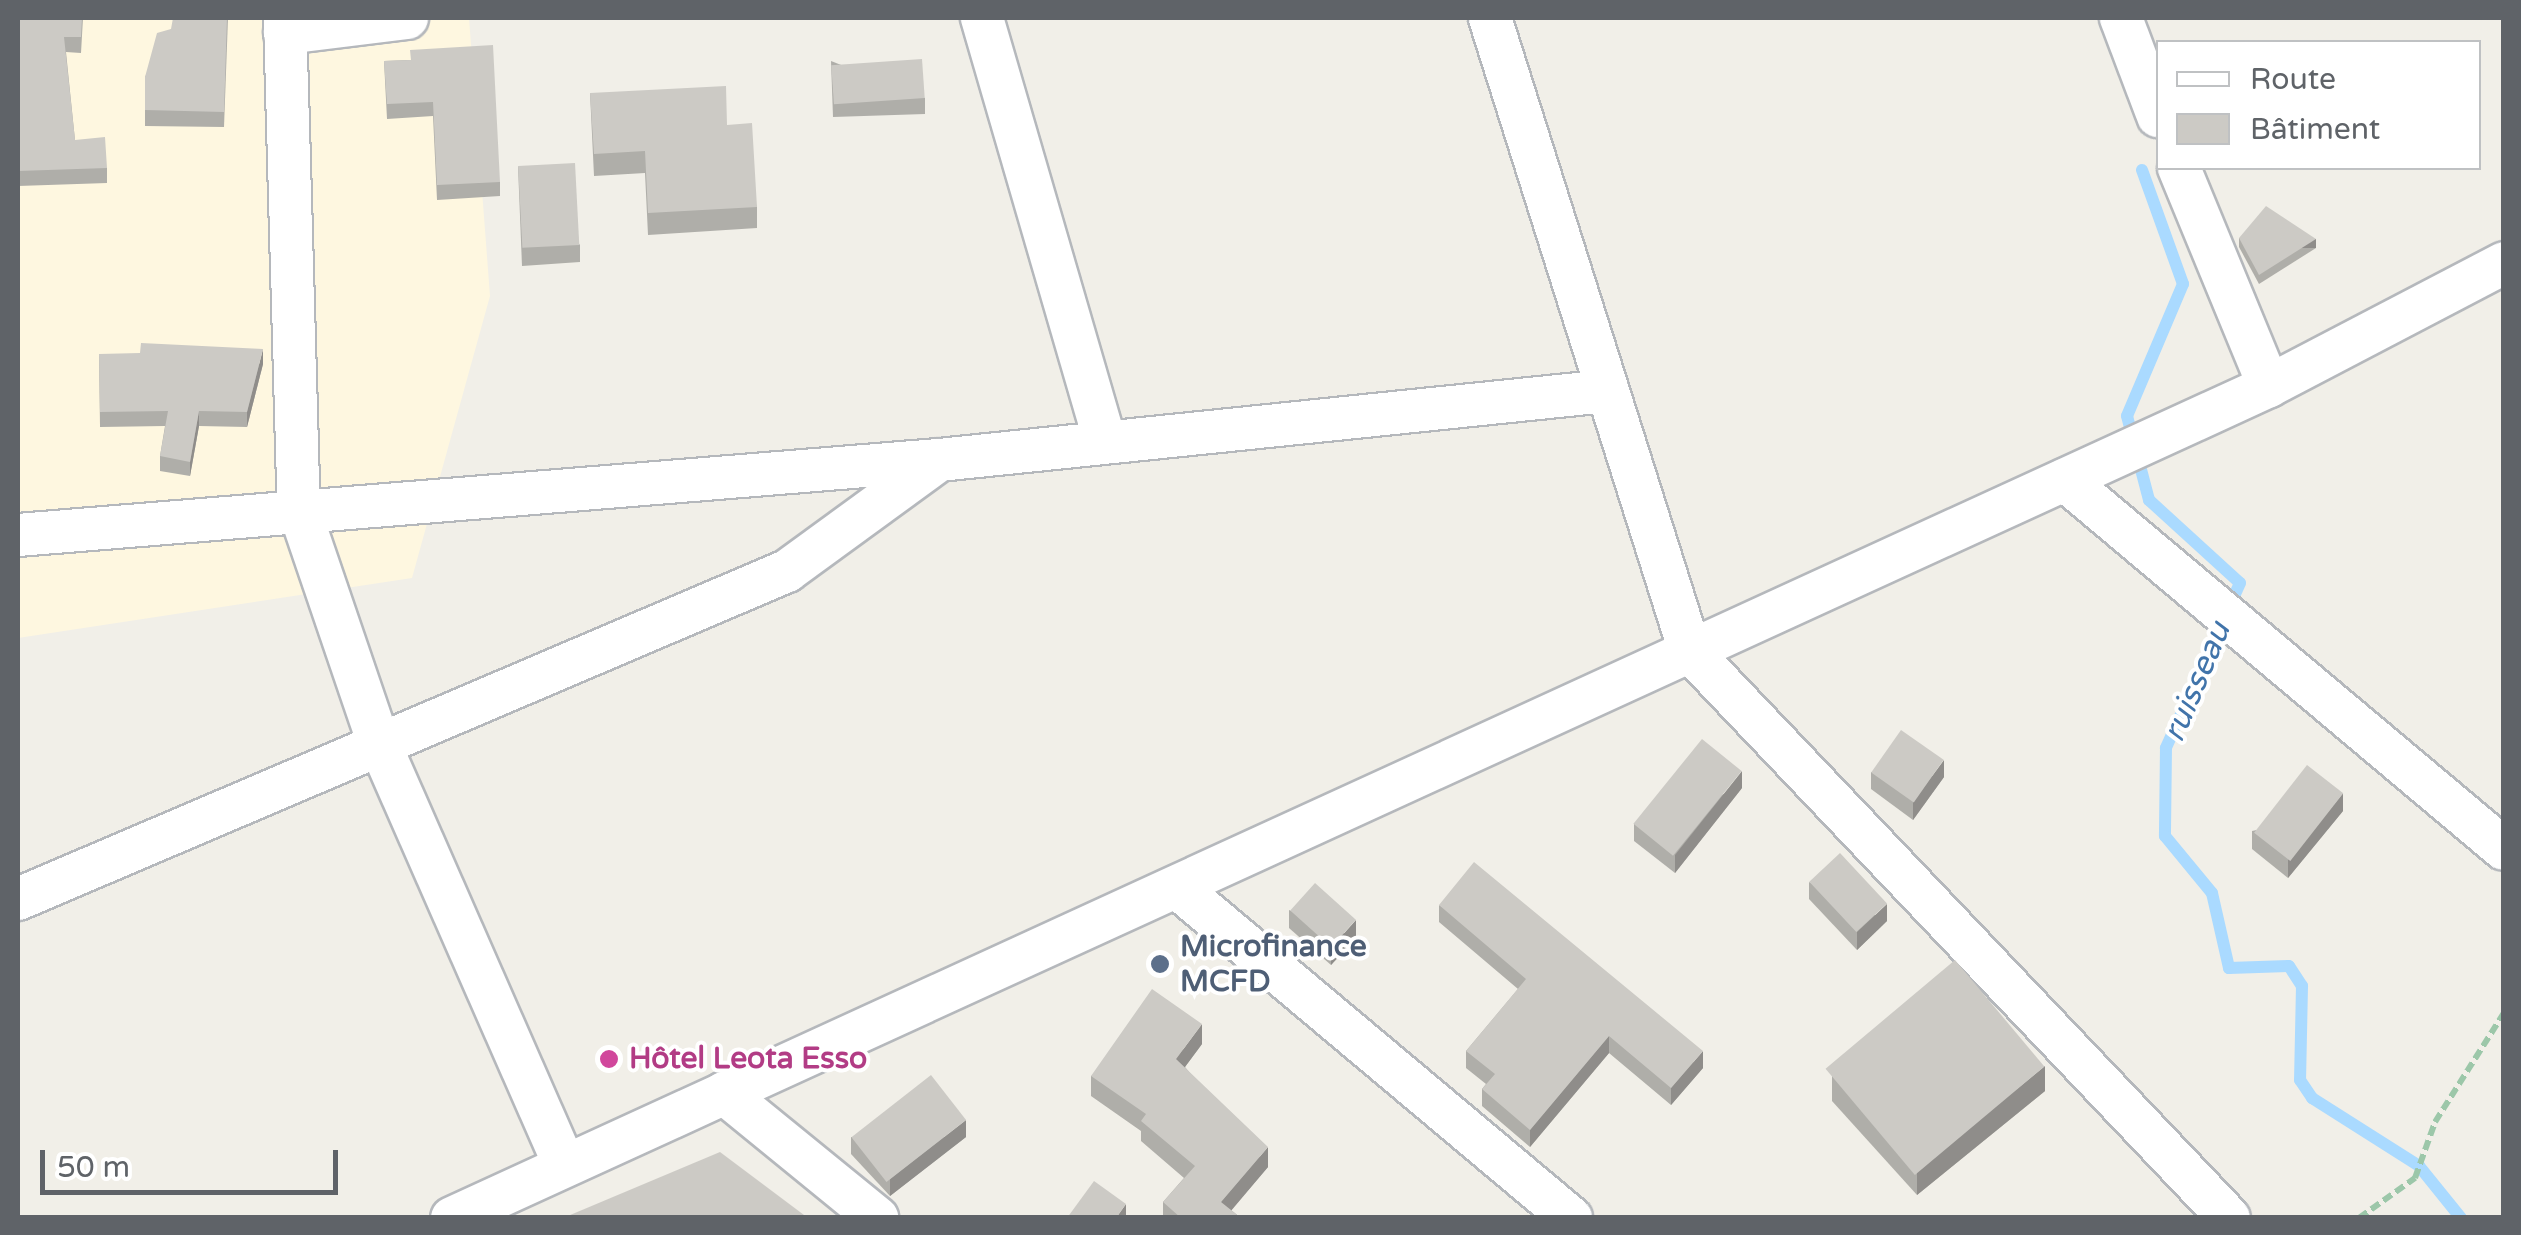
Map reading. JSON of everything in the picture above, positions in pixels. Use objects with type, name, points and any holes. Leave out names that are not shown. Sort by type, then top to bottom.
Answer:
[{"type":"street","points":[[407,18],[285,25],[299,509],[378,738],[564,1165]]},
{"type":"street","points":[[982,18],[1105,442]]},
{"type":"street","points":[[1490,18],[1690,651],[2229,1218]]},
{"type":"street","points":[[2121,18],[2156,111]]},
{"type":"street","points":[[2181,170],[2269,386]]},
{"type":"street","points":[[452,1218],[2269,386],[2504,263]]},
{"type":"street","points":[[18,536],[299,509],[940,460],[1607,391]]},
{"type":"street","points":[[18,899],[378,738],[786,571],[940,460]]},
{"type":"street","points":[[2065,480],[2504,849]]},
{"type":"street","points":[[1179,888],[1571,1218]]},
{"type":"street","points":[[724,1094],[877,1218]]},
{"type":"path","points":[[2359,1218],[2415,1178],[2435,1122],[2504,1013]]},
{"type":"shaded area","points":[[18,18],[469,18],[490,296],[412,578],[18,638]]},
{"type":"building","points":[[18,18],[82,18],[81,37],[64,37],[75,140],[105,137],[107,168],[18,171]]},
{"type":"building","points":[[173,18],[227,18],[224,112],[145,110],[145,77],[157,33],[171,29]]},
{"type":"building","points":[[493,45],[500,182],[437,185],[433,102],[387,104],[384,61],[411,60],[410,50]]},
{"type":"building","points":[[922,59],[925,98],[834,104],[831,65]]},
{"type":"building","points":[[726,86],[727,125],[752,123],[757,207],[648,213],[645,151],[594,154],[590,93]]},
{"type":"building","points":[[575,163],[579,245],[522,248],[518,166]]},
{"type":"building","points":[[2266,206],[2316,239],[2259,275],[2239,238]]},
{"type":"building","points":[[141,343],[263,349],[247,412],[199,411],[190,462],[160,456],[168,411],[100,412],[99,354],[140,353]]},
{"type":"building","points":[[1901,730],[1944,760],[1914,802],[1871,773]]},
{"type":"building","points":[[1702,739],[1742,771],[1673,856],[1633,824]]},
{"type":"building","points":[[2307,765],[2343,793],[2290,861],[2254,833]]},
{"type":"building","points":[[1840,853],[1887,903],[1856,932],[1809,882]]},
{"type":"building","points":[[1474,862],[1703,1051],[1671,1088],[1609,1036],[1530,1130],[1482,1089],[1495,1074],[1466,1051],[1526,979],[1439,905]]},
{"type":"building","points":[[1315,883],[1356,920],[1331,947],[1290,910]]},
{"type":"building","points":[[1955,960],[2044,1066],[1915,1175],[1826,1069]]},
{"type":"building","points":[[1152,989],[1202,1024],[1176,1059],[1268,1147],[1221,1202],[1241,1218],[1181,1218],[1163,1202],[1195,1166],[1141,1121],[1146,1114],[1091,1076]]},
{"type":"building","points":[[931,1075],[966,1120],[887,1182],[851,1137]]},
{"type":"building","points":[[720,1152],[808,1218],[563,1218]]},
{"type":"building","points":[[1094,1181],[1126,1204],[1116,1218],[1067,1218]]},
{"type":"waterway","name":"ruisseau","points":[[2142,170],[2183,284],[2127,416],[2149,500],[2240,583],[2166,748],[2165,836],[2212,893],[2229,968],[2289,966],[2302,986],[2300,1080],[2312,1098],[2419,1166],[2461,1218]]},
{"type":"place","name":"Microfinance MCFD","points":[[1160,964]]},
{"type":"place","name":"Hôtel Leota Esso","points":[[609,1059]]}]
